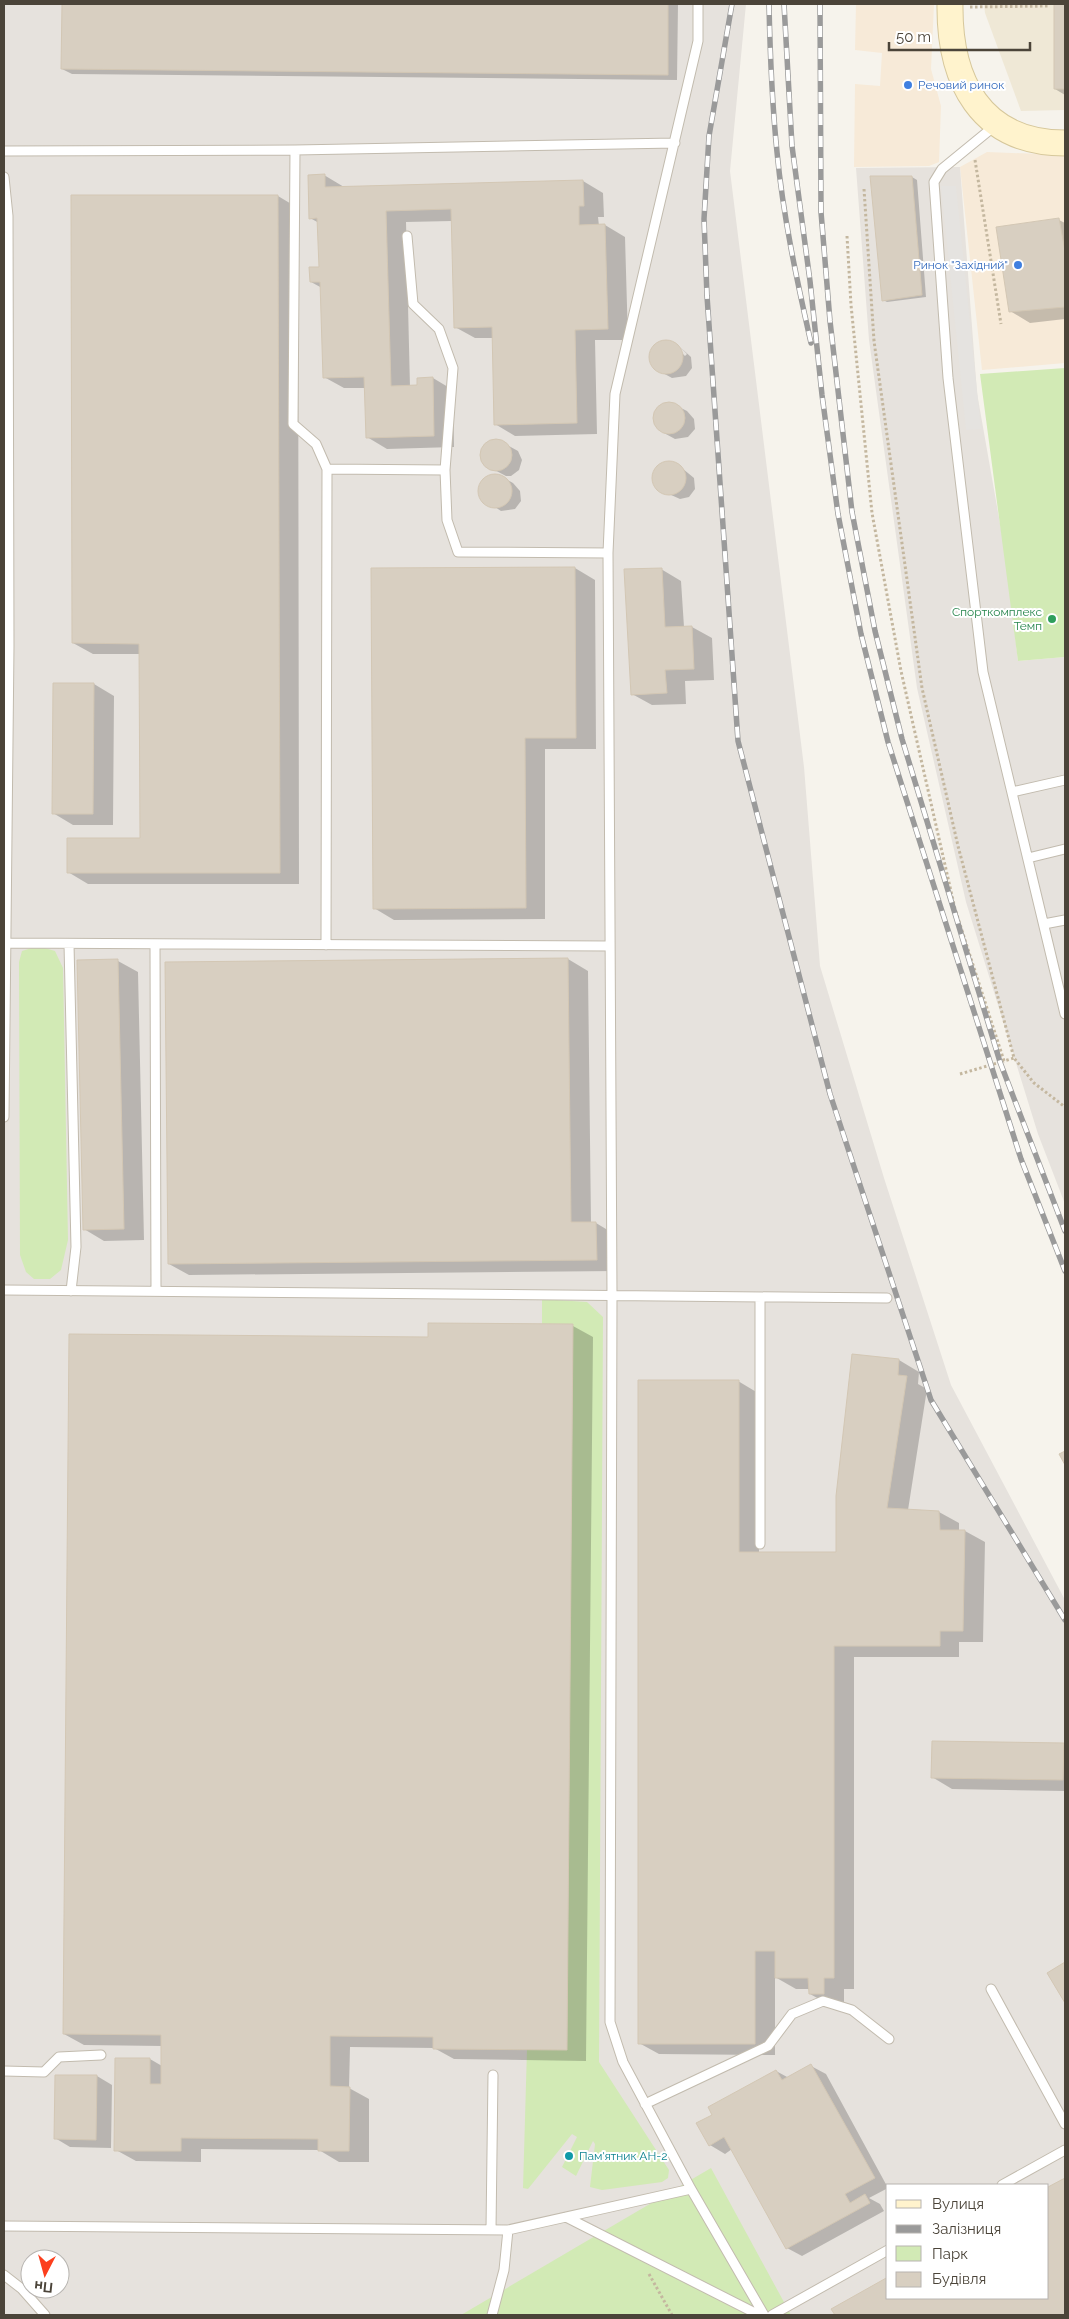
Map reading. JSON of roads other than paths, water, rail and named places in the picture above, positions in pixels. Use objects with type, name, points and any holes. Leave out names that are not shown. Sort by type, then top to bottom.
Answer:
[{"type":"main road","points":[[957,5],[953,51],[967,88],[978,108],[997,124],[1015,135],[1065,143]]},
{"type":"lane","points":[[698,4],[698,42],[615,394],[608,553],[612,1295],[610,2022],[623,2062],[645,2104],[691,2189],[764,2315]]},
{"type":"lane","points":[[997,124],[942,168],[934,182],[948,378],[983,672],[1063,995],[1065,1014]]},
{"type":"lane","points":[[4,151],[295,150],[675,143]]},
{"type":"lane","points":[[295,150],[293,424],[316,444],[327,469],[326,945]]},
{"type":"lane","points":[[4,177],[8,216],[4,1116]]},
{"type":"lane","points":[[407,236],[413,304],[439,330],[452,368],[445,470],[447,520],[458,552],[608,553]]},
{"type":"lane","points":[[327,469],[445,470]]},
{"type":"lane","points":[[1012,792],[1065,780]]},
{"type":"lane","points":[[1028,858],[1065,849]]},
{"type":"lane","points":[[1044,924],[1065,920]]},
{"type":"lane","points":[[6,943],[610,946]]},
{"type":"lane","points":[[69,944],[76,1248],[72,1290]]},
{"type":"lane","points":[[155,944],[156,1291]]},
{"type":"lane","points":[[4,1290],[888,1298]]},
{"type":"lane","points":[[760,1296],[760,1544]]},
{"type":"lane","points":[[991,1989],[1065,2124]]},
{"type":"lane","points":[[645,2104],[768,2046],[792,2014],[823,2001],[852,2010],[889,2039]]},
{"type":"lane","points":[[4,2071],[44,2072],[58,2057],[101,2056]]},
{"type":"lane","points":[[491,2229],[493,2075]]},
{"type":"lane","points":[[1004,2184],[1065,2150]]},
{"type":"lane","points":[[4,2226],[508,2230],[691,2189]]},
{"type":"lane","points":[[566,2217],[759,2315]]},
{"type":"lane","points":[[492,2315],[504,2270],[508,2230]]},
{"type":"lane","points":[[772,2315],[886,2251]]},
{"type":"lane","points":[[4,2275],[22,2289],[45,2315]]},
{"type":"railway","points":[[732,4],[709,136],[704,219],[707,296],[738,741],[830,1094],[931,1400],[1065,1620]]},
{"type":"railway","points":[[769,4],[775,134],[780,176],[791,248],[811,343]]},
{"type":"railway","points":[[784,4],[792,146],[810,281],[822,395],[838,514],[861,634],[888,742],[1021,1159],[1065,1271]]},
{"type":"railway","points":[[820,4],[821,212],[830,321],[852,512],[875,631],[902,739],[1000,1062],[1065,1231]]},
{"type":"place","name":"Речовий ринок","points":[[908,85]]},
{"type":"place","name":"Ринок \"Західний\"","points":[[1018,265]]},
{"type":"place","name":"Спорткомплекс Темп","points":[[1052,619]]},
{"type":"place","name":"Пам'ятник АН-2","points":[[569,2156]]}]
